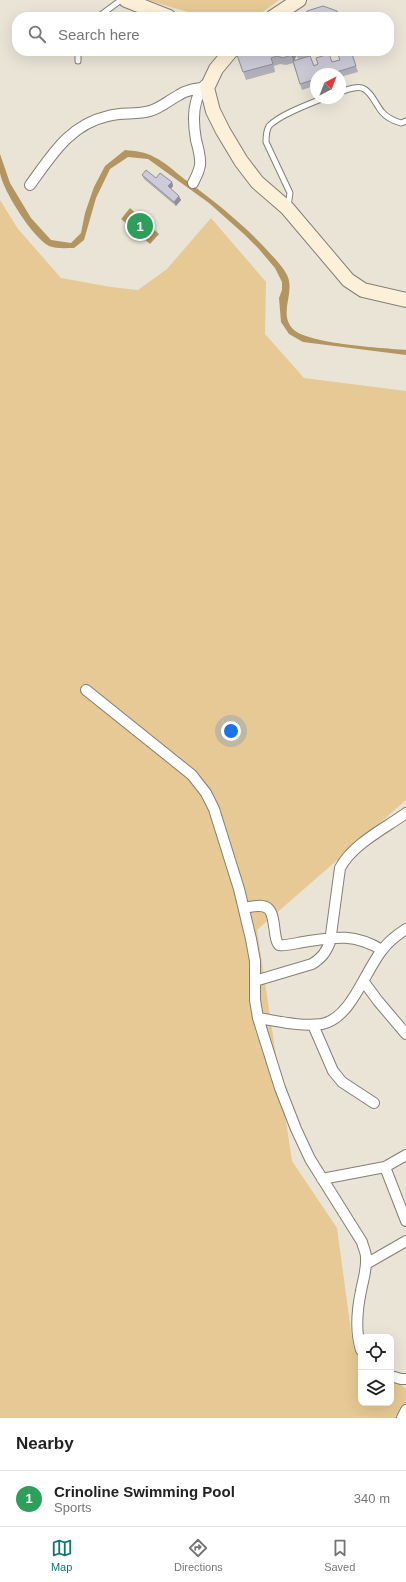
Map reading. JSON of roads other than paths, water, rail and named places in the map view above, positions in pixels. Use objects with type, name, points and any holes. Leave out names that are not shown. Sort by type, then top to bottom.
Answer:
[{"type":"street","points":[[126,0],[156,12]]},
{"type":"street","points":[[280,12],[298,0]]},
{"type":"street","points":[[193,183],[199,172],[201,164],[195,125],[195,111],[198,96],[227,56]]},
{"type":"street","points":[[30,185],[57,148],[68,136],[84,125],[107,116],[123,113],[142,113],[152,110],[162,106],[180,94],[206,84]]},
{"type":"street","points":[[206,84],[210,100],[226,137],[241,161],[257,182],[287,208],[336,267],[355,286],[374,294],[406,300]]},
{"type":"street","points":[[86,690],[192,776],[206,793],[214,809],[244,908],[255,961],[255,1000],[258,1018],[280,1088],[296,1129],[310,1159],[362,1242],[366,1256],[357,1318],[358,1342]]},
{"type":"street","points":[[255,981],[312,964],[319,960],[326,952],[330,938],[340,868],[345,858],[353,850],[406,813]]},
{"type":"street","points":[[244,908],[260,905],[266,907],[270,911],[273,916],[276,942],[279,945],[330,938],[359,939],[369,942],[382,950]]},
{"type":"street","points":[[258,1018],[313,1025],[335,1019],[344,1011],[364,982],[382,950],[393,938],[406,929]]},
{"type":"street","points":[[364,982],[406,1034]]},
{"type":"street","points":[[313,1025],[333,1071],[342,1082],[374,1103]]},
{"type":"street","points":[[322,1179],[385,1167],[406,1155]]},
{"type":"street","points":[[385,1167],[406,1221]]},
{"type":"street","points":[[366,1264],[406,1241]]},
{"type":"street","points":[[394,1377],[406,1379]]},
{"type":"street","points":[[402,1418],[406,1410]]},
{"type":"lane","points":[[104,12],[120,0]]},
{"type":"lane","points":[[78,56],[78,61]]},
{"type":"lane","points":[[346,90],[362,88],[369,93],[382,113],[387,117],[401,123],[406,121]]},
{"type":"lane","points":[[287,208],[290,193],[266,142],[266,134],[269,127],[275,121],[310,104]]},
{"type":"place","name":"Crinoline Swimming Pool","points":[[140,226]]}]
